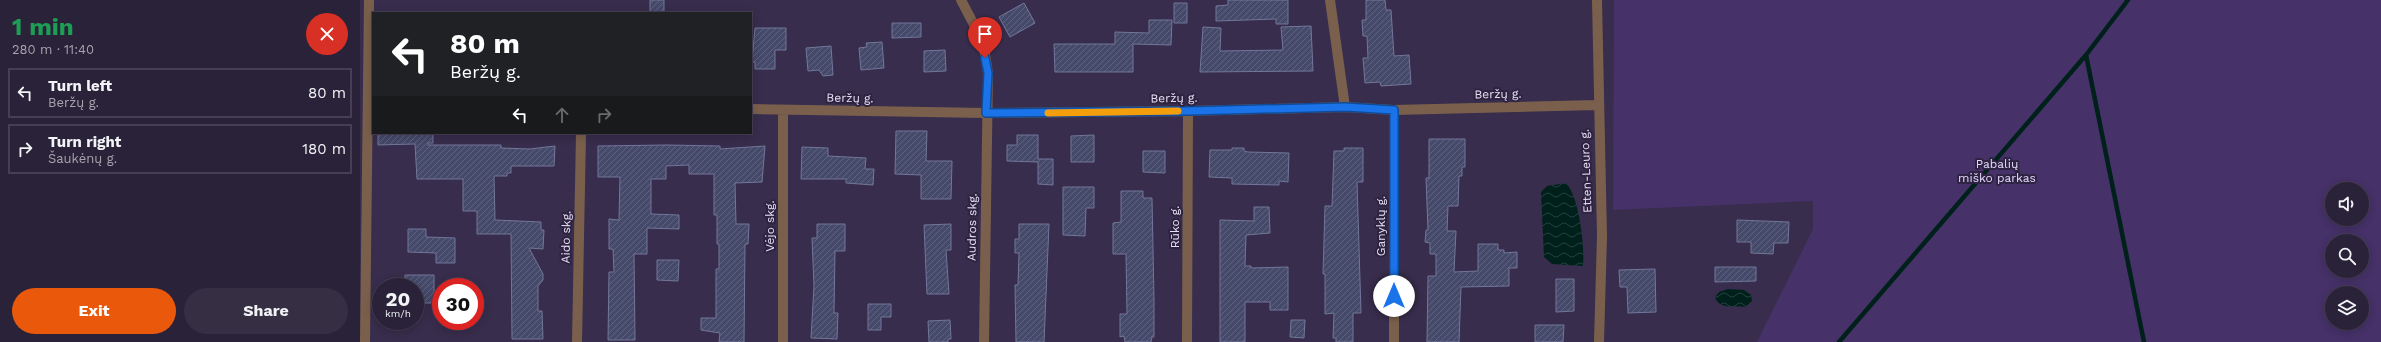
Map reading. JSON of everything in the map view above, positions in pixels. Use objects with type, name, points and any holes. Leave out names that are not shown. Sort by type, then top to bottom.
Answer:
[{"type":"street","points":[[365,342],[371,102],[369,0]]},
{"type":"street","name":"Audros skg.","points":[[961,0],[983,42],[988,73],[986,113],[984,342]]},
{"type":"street","points":[[1330,0],[1345,107]]},
{"type":"street","name":"Etten-Leuro g.","points":[[1597,0],[1597,105],[1602,236],[1599,342]]},
{"type":"street","name":"Beržų g.","points":[[752,109],[986,113],[1188,111],[1345,107],[1394,110],[1597,105]]},
{"type":"street","name":"Vėjo skg.","points":[[783,110],[783,342]]},
{"type":"street","name":"Ganyklų g.","points":[[1394,110],[1394,342]]},
{"type":"street","name":"Rūko g.","points":[[1187,342],[1188,111]]},
{"type":"street","name":"Aido skg.","points":[[577,342],[581,134]]},
{"type":"green space","name":"Pabalių miško parkas","points":[[1614,0],[2381,0],[2381,342],[1757,342],[1813,229],[1813,201],[1613,210]]},
{"type":"water","points":[[1566,183],[1571,190],[1578,210],[1582,235],[1583,266],[1552,264],[1544,257],[1541,192],[1547,186]]},
{"type":"water","points":[[1728,289],[1744,290],[1751,295],[1752,301],[1745,307],[1723,305],[1717,301],[1715,297],[1719,292]]},
{"type":"building","points":[[650,0],[664,0],[664,12],[650,12]]},
{"type":"building","points":[[1228,0],[1288,0],[1288,24],[1276,24],[1276,19],[1216,21],[1216,6],[1228,5]]},
{"type":"building","points":[[1366,0],[1385,0],[1386,10],[1391,10],[1394,56],[1409,55],[1411,84],[1381,86],[1380,82],[1365,83],[1363,58],[1368,58],[1367,36],[1363,36],[1362,20],[1366,20]]},
{"type":"building","points":[[1024,3],[1035,23],[1010,37],[999,17]]},
{"type":"building","points":[[1174,3],[1187,3],[1187,23],[1174,23]]},
{"type":"building","points":[[1149,20],[1172,20],[1171,45],[1133,44],[1133,72],[1055,72],[1054,44],[1115,44],[1115,32],[1149,33]]},
{"type":"building","points":[[892,23],[921,23],[921,37],[892,38]]},
{"type":"building","points":[[1311,26],[1313,71],[1200,72],[1203,27],[1221,28],[1220,51],[1283,50],[1281,27]]},
{"type":"building","points":[[755,28],[786,28],[786,50],[775,50],[775,69],[755,69],[755,62],[752,62]]},
{"type":"building","points":[[882,42],[884,68],[861,70],[859,48],[867,47],[866,43]]},
{"type":"building","points":[[831,46],[833,75],[823,76],[819,70],[808,71],[806,48]]},
{"type":"building","points":[[945,50],[946,71],[924,72],[924,51]]},
{"type":"building","points":[[896,131],[927,131],[926,161],[952,161],[951,199],[921,199],[921,175],[895,174]]},
{"type":"building","points":[[378,134],[433,134],[433,143],[428,143],[428,145],[501,145],[501,148],[530,149],[555,146],[554,166],[511,166],[511,173],[507,173],[507,176],[494,176],[495,220],[541,222],[541,230],[544,230],[543,249],[529,248],[543,274],[543,280],[538,286],[538,311],[542,311],[543,339],[512,339],[511,234],[477,234],[477,211],[463,211],[463,179],[417,179],[415,144],[378,145]]},
{"type":"building","points":[[1017,135],[1038,135],[1038,159],[1053,159],[1053,185],[1038,184],[1038,162],[1007,161],[1007,145],[1017,145]]},
{"type":"building","points":[[1094,135],[1094,162],[1071,162],[1071,136]]},
{"type":"building","points":[[1429,139],[1465,139],[1465,167],[1462,167],[1462,176],[1459,176],[1458,206],[1448,206],[1447,231],[1456,231],[1454,272],[1478,271],[1478,244],[1498,244],[1498,250],[1504,250],[1504,253],[1517,252],[1517,268],[1509,268],[1509,286],[1461,287],[1459,342],[1427,342],[1428,276],[1436,276],[1436,254],[1430,254],[1430,243],[1425,242],[1426,230],[1428,230],[1426,178],[1429,178]]},
{"type":"building","points":[[598,146],[720,146],[720,149],[765,146],[762,182],[735,183],[736,224],[749,224],[748,244],[745,244],[744,342],[719,342],[720,333],[701,330],[701,318],[716,318],[716,269],[719,269],[717,215],[714,215],[714,174],[689,174],[689,165],[666,166],[666,179],[651,179],[651,214],[679,215],[679,229],[647,228],[647,254],[634,254],[635,340],[608,340],[609,272],[614,272],[613,249],[609,249],[609,219],[619,220],[620,177],[598,177]]},
{"type":"building","points":[[802,147],[828,148],[828,156],[866,158],[865,169],[874,169],[873,185],[846,183],[846,179],[801,179]]},
{"type":"building","points":[[1232,148],[1244,148],[1244,151],[1248,152],[1289,153],[1288,182],[1279,181],[1279,185],[1232,184],[1232,178],[1209,177],[1210,150],[1232,150]]},
{"type":"building","points":[[1344,148],[1363,148],[1363,182],[1357,182],[1361,313],[1353,313],[1353,342],[1336,342],[1336,338],[1333,338],[1334,313],[1325,314],[1325,274],[1323,274],[1325,206],[1332,206],[1334,151],[1344,151]]},
{"type":"building","points":[[1143,151],[1165,151],[1165,173],[1143,172]]},
{"type":"building","points":[[1063,187],[1094,187],[1094,208],[1086,208],[1085,236],[1063,235]]},
{"type":"building","points":[[1121,191],[1143,191],[1143,198],[1152,198],[1154,337],[1152,337],[1151,342],[1125,342],[1124,336],[1120,337],[1120,314],[1127,314],[1126,254],[1113,254],[1113,223],[1121,222]]},
{"type":"building","points":[[1254,207],[1269,207],[1270,233],[1246,235],[1245,266],[1251,266],[1251,268],[1288,267],[1288,310],[1270,310],[1270,302],[1245,302],[1245,342],[1220,342],[1220,220],[1254,221]]},
{"type":"building","points":[[1737,220],[1789,222],[1788,243],[1774,243],[1773,254],[1751,253],[1751,242],[1737,242]]},
{"type":"building","points":[[817,224],[845,224],[845,251],[835,251],[834,313],[838,313],[837,339],[811,338],[814,286],[812,238],[817,238]]},
{"type":"building","points":[[951,224],[951,250],[946,250],[949,294],[927,294],[924,225]]},
{"type":"building","points":[[1019,224],[1049,224],[1044,342],[1016,342],[1015,285],[1018,285],[1019,253],[1015,253],[1015,239],[1019,239]]},
{"type":"building","points":[[408,229],[426,229],[426,237],[455,238],[455,263],[436,263],[436,253],[408,252]]},
{"type":"building","points":[[657,260],[679,260],[678,281],[657,280]]},
{"type":"building","points":[[1715,267],[1756,267],[1756,281],[1715,282]]},
{"type":"building","points":[[1655,269],[1656,312],[1628,313],[1627,287],[1620,287],[1619,270]]},
{"type":"building","points":[[405,275],[434,275],[434,278],[432,278],[432,303],[424,303],[424,278],[405,278]]},
{"type":"building","points":[[1556,279],[1574,279],[1574,311],[1556,312]]},
{"type":"building","points":[[868,304],[891,304],[891,317],[881,317],[881,330],[868,330]]},
{"type":"building","points":[[950,320],[951,339],[948,339],[948,342],[929,342],[928,321]]},
{"type":"building","points":[[1291,320],[1305,320],[1304,338],[1290,337]]},
{"type":"building","points":[[1535,325],[1564,325],[1563,342],[1535,342]]},
{"type":"waterway","points":[[1839,342],[2086,55],[2128,0]]},
{"type":"waterway","points":[[2086,55],[2144,342]]},
{"type":"slow traffic","points":[[1048,113],[1178,111]]},
{"type":"route","points":[[985,58],[988,73],[986,113],[1188,111],[1345,107],[1394,110],[1394,296]]}]
